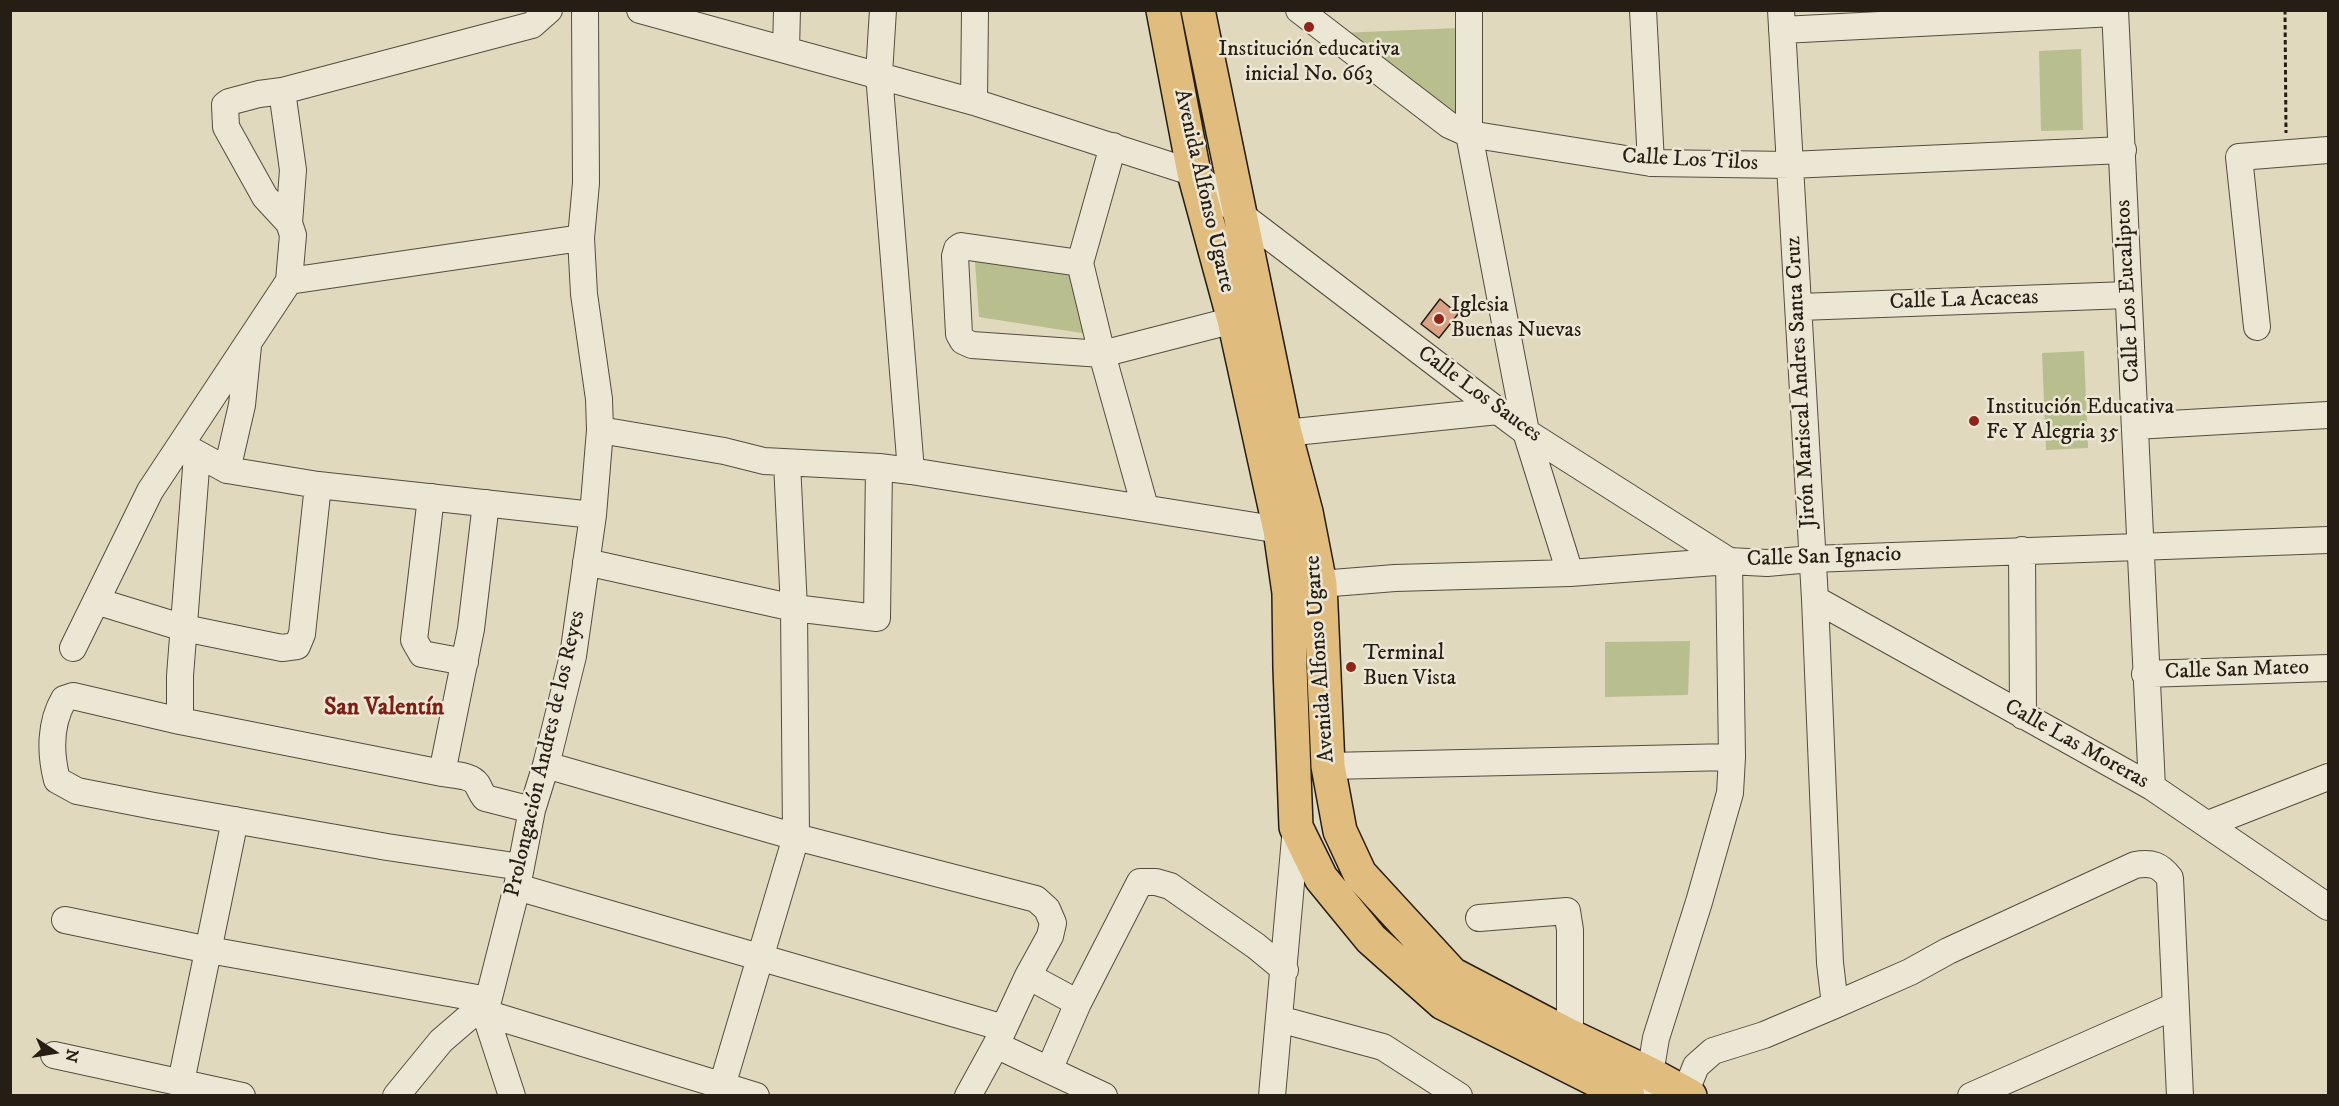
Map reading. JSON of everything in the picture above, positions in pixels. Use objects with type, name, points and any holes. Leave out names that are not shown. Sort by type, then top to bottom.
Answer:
[{"type":"main road","name":"Avenida Alfonso Ugarte","points":[[1163,10],[1194,173],[1234,320],[1280,530],[1289,593],[1296,827],[1321,878],[1371,939],[1443,1004],[1638,1088],[1687,1095]]},
{"type":"main road","name":"Avenida Alfonso Ugarte","points":[[1198,10],[1285,433],[1306,512],[1320,584],[1328,766],[1340,831],[1360,874],[1452,974],[1569,1036],[1638,1088]]},
{"type":"street","points":[[289,223],[265,197],[226,127],[225,105],[259,94],[282,91],[532,26],[549,10]]},
{"type":"street","name":"Prolongación Andres de los Reyes","points":[[486,1007],[519,877],[532,810],[546,765],[573,656],[593,516],[600,430],[584,294],[581,238],[586,183],[585,10]]},
{"type":"street","points":[[640,10],[879,74],[1194,173]]},
{"type":"street","points":[[786,50],[787,10]]},
{"type":"street","points":[[883,10],[879,74],[911,471]]},
{"type":"street","points":[[974,102],[975,10]]},
{"type":"street","name":"Calle Los Tilos","points":[[1299,10],[1449,125],[1469,134],[1650,163],[1790,165],[2123,150]]},
{"type":"street","points":[[1469,10],[1469,134],[1526,432],[1570,573]]},
{"type":"street","points":[[1643,10],[1650,163]]},
{"type":"street","points":[[1782,20],[2115,12]]},
{"type":"street","name":"Calle Los Eucaliptos","points":[[2115,12],[2152,787]]},
{"type":"street","name":"Jirón Mariscal Andres Santa Cruz","points":[[1782,20],[1815,598],[1830,963],[1835,1005]]},
{"type":"street","points":[[73,648],[150,491],[189,450],[249,340],[289,280],[292,235],[289,223],[293,170],[282,91]]},
{"type":"street","points":[[1113,146],[1080,263],[1102,354],[1145,507]]},
{"type":"street","points":[[2258,327],[2240,157],[2328,150]]},
{"type":"street","name":"Calle Los Sauces","points":[[1194,173],[1240,214],[1526,432],[1729,561]]},
{"type":"street","points":[[289,280],[581,238]]},
{"type":"street","points":[[1080,263],[961,246],[957,249],[955,256],[959,334],[963,341],[972,345],[1102,354],[1234,320]]},
{"type":"street","name":"Calle La Acaceas","points":[[1800,307],[2128,295]]},
{"type":"street","points":[[226,470],[242,405],[249,340]]},
{"type":"street","points":[[1285,433],[1498,411]]},
{"type":"street","points":[[2135,426],[2328,416]]},
{"type":"street","points":[[600,430],[787,464],[879,467],[911,471],[1280,530]]},
{"type":"street","points":[[189,450],[226,470],[318,485],[593,516]]},
{"type":"street","points":[[180,721],[189,450]]},
{"type":"street","points":[[721,1090],[796,837],[794,608],[787,464]]},
{"type":"street","points":[[586,562],[794,608],[877,618],[879,467]]},
{"type":"street","points":[[96,601],[184,628],[282,648],[297,646],[302,634],[318,485]]},
{"type":"street","points":[[431,497],[414,640],[422,654],[465,662]]},
{"type":"street","points":[[442,773],[471,629],[486,503]]},
{"type":"street","name":"Calle San Ignacio","points":[[1320,584],[1395,578],[1570,573],[1729,561],[1767,563],[1811,558],[2328,540]]},
{"type":"street","points":[[2022,550],[2023,716]]},
{"type":"street","points":[[1638,1088],[1656,1038],[1730,793],[1732,757],[1729,561]]},
{"type":"street","name":"Calle Las Moreras","points":[[1815,598],[2152,787],[2328,908]]},
{"type":"street","name":"Calle San Mateo","points":[[2145,674],[2328,668]]},
{"type":"street","points":[[532,810],[485,798],[476,783],[469,778],[180,721],[74,696],[64,699],[56,713],[52,760],[57,780],[77,791],[387,847],[519,877],[1000,1037],[1049,1070],[1104,1095]]},
{"type":"street","points":[[1328,766],[1732,757]]},
{"type":"street","points":[[546,765],[796,837],[1036,899],[1047,909],[1053,923],[1050,936],[1028,976],[1000,1037],[968,1095]]},
{"type":"street","points":[[2208,824],[2328,777]]},
{"type":"street","points":[[182,1082],[235,820]]},
{"type":"street","points":[[1272,1095],[1296,827]]},
{"type":"street","points":[[1687,1095],[1696,1066],[1713,1051],[1764,1035],[1835,1005],[1910,972],[1948,951],[2135,865],[2149,863],[2162,868],[2170,878],[2180,1095]]},
{"type":"street","points":[[1049,1070],[1078,1003],[1140,882],[1156,882],[1170,886],[1256,946],[1285,970]]},
{"type":"street","points":[[1479,918],[1567,911],[1570,930],[1569,1036]]},
{"type":"street","points":[[65,920],[486,1007],[721,1090],[756,1095]]},
{"type":"street","points":[[1028,976],[1078,1003]]},
{"type":"street","points":[[1971,1095],[2175,1006]]},
{"type":"street","points":[[396,1095],[441,1041],[470,1016],[486,1007]]},
{"type":"street","points":[[486,1007],[512,1095]]},
{"type":"street","points":[[1279,1019],[1383,1047],[1459,1095]]},
{"type":"street","points":[[54,1055],[242,1095]]},
{"type":"path","points":[[2285,10],[2286,153]]},
{"type":"green space","points":[[1458,28],[1460,119],[1340,33]]},
{"type":"green space","points":[[2081,49],[2083,130],[2041,131],[2039,51]]},
{"type":"green space","points":[[974,248],[1072,273],[1088,334],[979,317]]},
{"type":"green space","points":[[2084,351],[2088,448],[2046,450],[2042,353]]},
{"type":"green space","points":[[1690,641],[1688,695],[1605,697],[1605,642]]},
{"type":"building","name":"Iglesia Buenas Nuevas","points":[[1440,299],[1458,314],[1439,338],[1421,324]]},
{"type":"place","name":"Institución educativa inicial No. 663","points":[[1309,27]]},
{"type":"place","name":"Iglesia Buenas Nuevas","points":[[1439,319]]},
{"type":"place","name":"Institución Educativa Fe Y Alegria 35","points":[[1974,421]]},
{"type":"place","name":"Terminal Buen Vista","points":[[1351,667]]},
{"type":"district","name":"San Valentín","points":[[384,709]]}]
